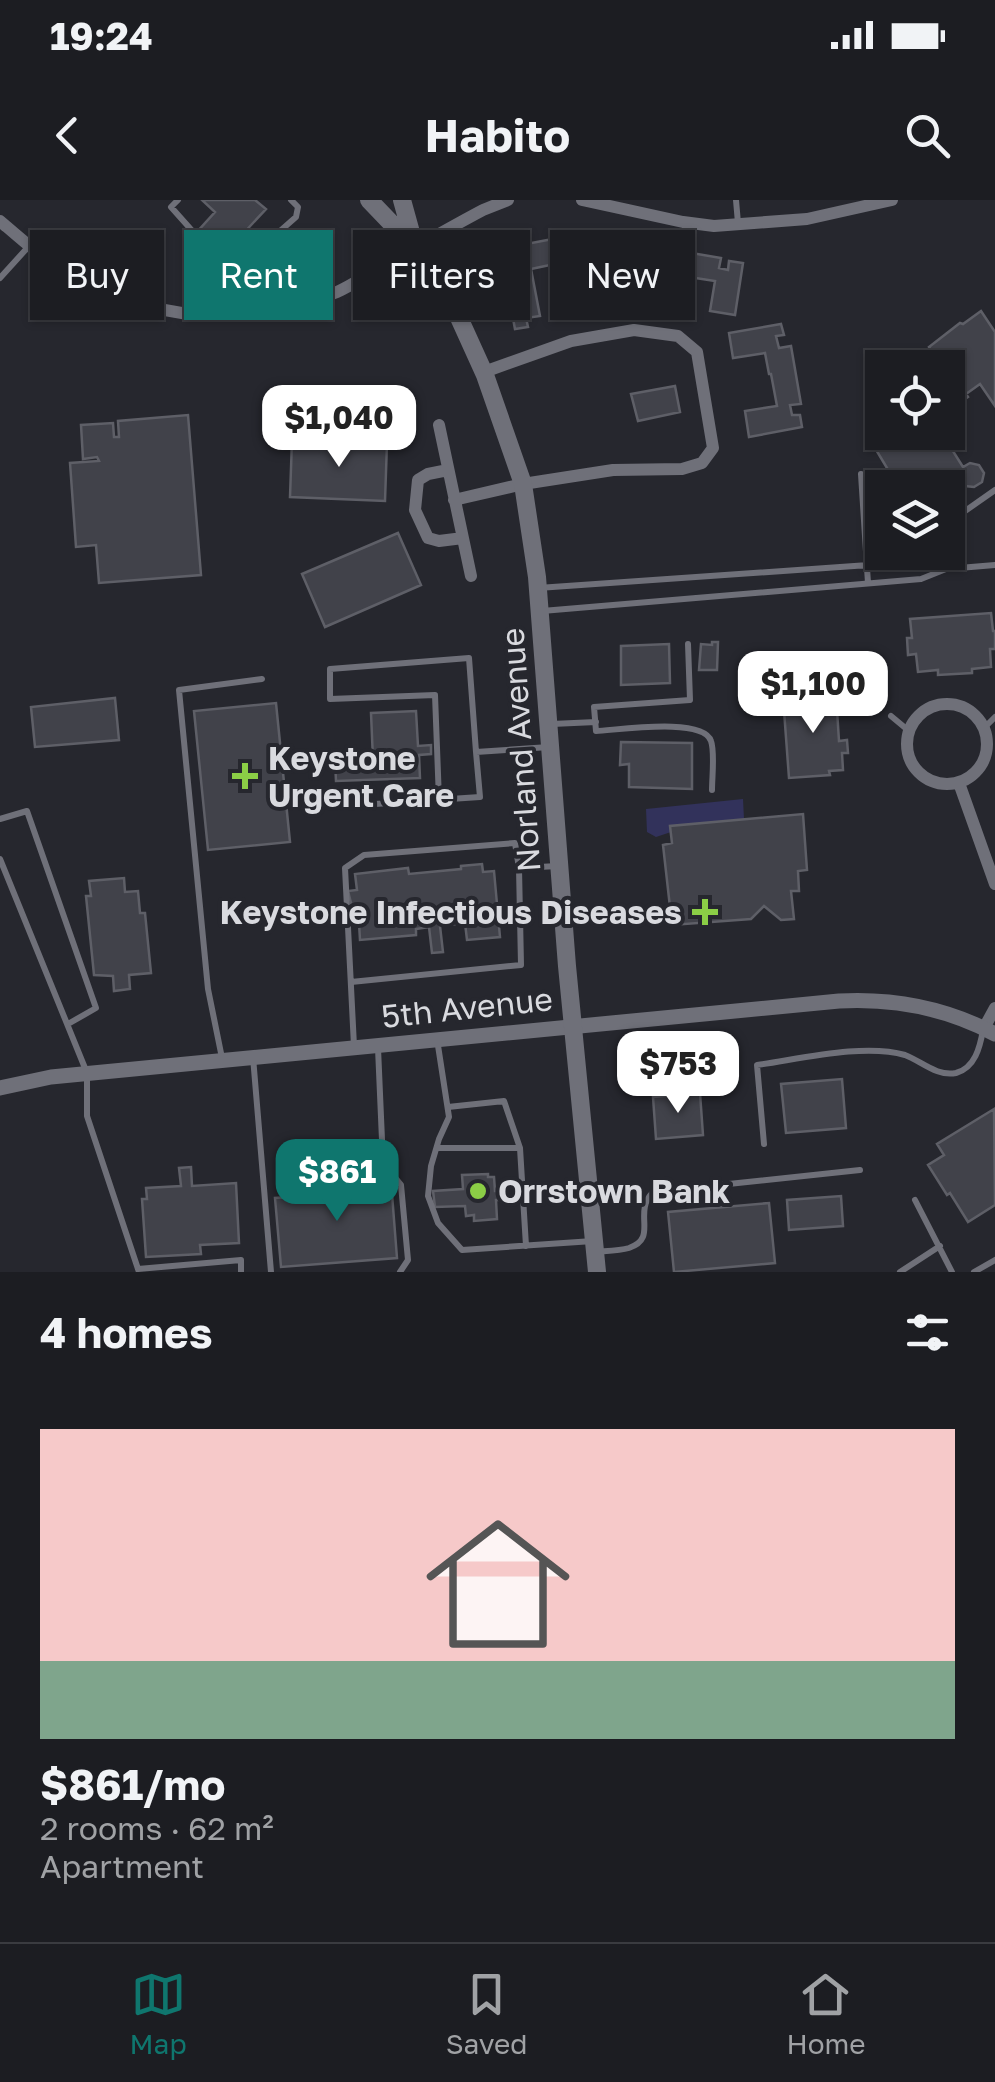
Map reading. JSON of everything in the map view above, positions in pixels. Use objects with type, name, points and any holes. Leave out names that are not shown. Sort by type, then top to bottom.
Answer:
[{"type":"main road","name":"Norland Avenue","points":[[368,200],[398,230]]},
{"type":"main road","name":"Norland Avenue","points":[[402,200],[411,230]]},
{"type":"main road","name":"Norland Avenue","points":[[460,320],[484,372],[522,484],[538,588],[597,1272]]},
{"type":"street","points":[[448,230],[508,200]]},
{"type":"street","points":[[582,200],[714,226],[807,219],[892,200]]},
{"type":"street","points":[[0,221],[30,246]]},
{"type":"street","points":[[454,500],[522,484],[613,470],[682,469],[702,463],[713,448],[696,352],[678,336],[634,330],[571,342],[484,372]]},
{"type":"street","points":[[438,424],[471,576]]},
{"type":"street","points":[[448,470],[418,480],[415,510],[428,538],[462,538]]},
{"type":"street","points":[[936,705],[962,706],[990,722],[985,759],[970,778],[958,783],[934,782],[914,767],[907,744],[909,731],[924,711],[936,705]]},
{"type":"street","points":[[958,783],[995,884]]},
{"type":"street","name":"5th Avenue","points":[[0,1088],[51,1077],[222,1059],[862,1000],[924,1007],[989,1031]]},
{"type":"street","points":[[989,1031],[995,1008]]},
{"type":"lane","points":[[178,200],[171,207],[191,230]]},
{"type":"lane","points":[[280,230],[296,216],[298,207],[292,200]]},
{"type":"lane","points":[[736,200],[738,224]]},
{"type":"lane","points":[[0,278],[30,246]]},
{"type":"lane","points":[[861,474],[865,535]]},
{"type":"lane","points":[[965,511],[995,490]]},
{"type":"lane","points":[[538,588],[865,565]]},
{"type":"lane","points":[[965,567],[995,565]]},
{"type":"lane","points":[[867,570],[868,583]]},
{"type":"lane","points":[[540,611],[921,579],[942,570]]},
{"type":"lane","points":[[688,644],[690,700],[594,707],[596,731],[686,726],[704,731],[711,741],[712,790]]},
{"type":"lane","points":[[345,806],[439,800],[480,796],[469,658],[330,670],[330,699],[435,695],[439,800]]},
{"type":"lane","points":[[222,1059],[208,989],[179,690],[262,679]]},
{"type":"lane","points":[[892,716],[909,731]]},
{"type":"lane","points":[[548,724],[596,722]]},
{"type":"lane","points":[[476,752],[550,746]]},
{"type":"lane","points":[[0,818],[27,811],[96,1008],[68,1024]]},
{"type":"lane","points":[[351,982],[521,964],[515,843],[364,855],[345,868],[354,1046]]},
{"type":"lane","points":[[0,859],[87,1073],[88,1116],[139,1271],[240,1260],[241,1272]]},
{"type":"lane","points":[[519,868],[559,866]]},
{"type":"lane","points":[[764,1144],[757,1065],[872,1050],[908,1056],[936,1071],[959,1072],[978,1053],[989,1031]]},
{"type":"lane","points":[[437,1038],[450,1117],[436,1148],[428,1196],[438,1223],[462,1250],[526,1246],[629,1248],[646,1232],[642,1209],[654,1192],[860,1170]]},
{"type":"lane","points":[[378,1044],[384,1162],[402,1185],[408,1260],[400,1272]]},
{"type":"lane","points":[[253,1056],[271,1272]]},
{"type":"lane","points":[[448,1106],[504,1101],[520,1148],[526,1246]]},
{"type":"lane","points":[[436,1148],[520,1148]]},
{"type":"lane","points":[[915,1200],[952,1272]]},
{"type":"lane","points":[[900,1272],[940,1246]]},
{"type":"lane","points":[[974,1272],[995,1260]]},
{"type":"shaded area","points":[[743,799],[744,819],[670,826],[671,832],[656,837],[647,832],[646,809]]},
{"type":"building","points":[[202,200],[255,200],[266,209],[246,230],[199,230],[215,212]]},
{"type":"building","points":[[550,240],[550,265],[531,269],[540,316],[530,317],[530,243]]},
{"type":"building","points":[[695,254],[721,258],[719,268],[728,270],[729,261],[743,263],[735,315],[710,311],[715,281],[695,278]]},
{"type":"building","points":[[981,311],[995,332],[995,406],[980,384],[965,399],[965,350],[929,347]]},
{"type":"building","points":[[513,320],[526,320],[528,327],[515,329]]},
{"type":"building","points":[[781,324],[784,335],[776,336],[779,348],[791,346],[801,404],[790,405],[792,415],[800,415],[802,427],[749,437],[745,411],[777,406],[771,374],[765,353],[733,358],[729,333]]},
{"type":"building","points":[[675,386],[680,412],[638,421],[631,394]]},
{"type":"building","points":[[188,415],[201,575],[99,583],[96,545],[76,547],[70,463],[99,461],[97,457],[83,459],[81,425],[113,423],[114,437],[119,437],[118,421]]},
{"type":"building","points":[[292,440],[387,443],[385,501],[290,497]]},
{"type":"building","points":[[876,450],[952,450],[963,467],[970,463],[979,465],[984,473],[982,482],[974,487],[965,486],[965,470],[961,469],[888,470]]},
{"type":"building","points":[[398,533],[421,585],[325,627],[302,574]]},
{"type":"building","points":[[991,613],[995,649],[990,649],[991,667],[972,669],[972,673],[918,672],[916,654],[908,655],[907,638],[912,638],[910,619]]},
{"type":"building","points":[[718,642],[717,670],[699,670],[701,644]]},
{"type":"building","points":[[669,644],[670,683],[621,685],[621,646]]},
{"type":"building","points":[[836,694],[839,741],[847,740],[848,753],[842,753],[843,770],[829,771],[830,775],[789,778],[783,697]]},
{"type":"building","points":[[115,698],[119,740],[35,747],[31,707]]},
{"type":"building","points":[[276,703],[290,842],[208,850],[194,711]]},
{"type":"building","points":[[416,711],[418,746],[431,745],[431,754],[419,755],[420,778],[336,781],[335,761],[373,760],[371,713]]},
{"type":"building","points":[[621,742],[692,743],[692,789],[629,787],[629,764],[620,765]]},
{"type":"building","points":[[803,814],[807,870],[798,871],[799,891],[791,891],[794,919],[781,920],[764,906],[751,919],[672,925],[663,845],[672,843],[670,826]]},
{"type":"building","points":[[482,864],[483,872],[494,871],[500,937],[467,940],[465,923],[440,926],[443,952],[432,953],[429,927],[416,929],[416,935],[360,940],[359,923],[350,924],[348,911],[353,911],[348,891],[357,890],[355,874],[408,868],[409,874]]},
{"type":"building","points":[[124,878],[125,892],[138,891],[140,913],[145,913],[151,973],[129,975],[130,989],[114,991],[113,976],[94,975],[86,896],[91,896],[89,881]]},
{"type":"building","points":[[842,1079],[846,1128],[786,1133],[781,1084]]},
{"type":"building","points":[[700,1093],[703,1135],[656,1139],[653,1097]]},
{"type":"building","points":[[994,1109],[995,1205],[968,1222],[928,1165],[944,1155],[937,1144]]},
{"type":"building","points":[[191,1167],[192,1186],[236,1183],[239,1243],[200,1245],[201,1254],[146,1257],[142,1199],[147,1199],[146,1188],[181,1186],[179,1168]]},
{"type":"building","points":[[333,1168],[334,1185],[391,1181],[397,1258],[281,1267],[275,1198],[319,1195],[317,1170]]},
{"type":"building","points":[[462,1175],[494,1177],[495,1191],[500,1191],[500,1200],[496,1200],[497,1219],[474,1221],[474,1215],[466,1216],[465,1206],[435,1207],[433,1191],[463,1189]]},
{"type":"building","points":[[841,1196],[843,1226],[789,1230],[787,1200]]},
{"type":"building","points":[[769,1203],[775,1263],[674,1272],[668,1212]]},
{"type":"place","name":"Keystone Urgent Care","points":[[245,776]]},
{"type":"place","name":"Keystone Infectious Diseases","points":[[705,912]]},
{"type":"place","name":"Orrstown Bank","points":[[478,1191]]}]
